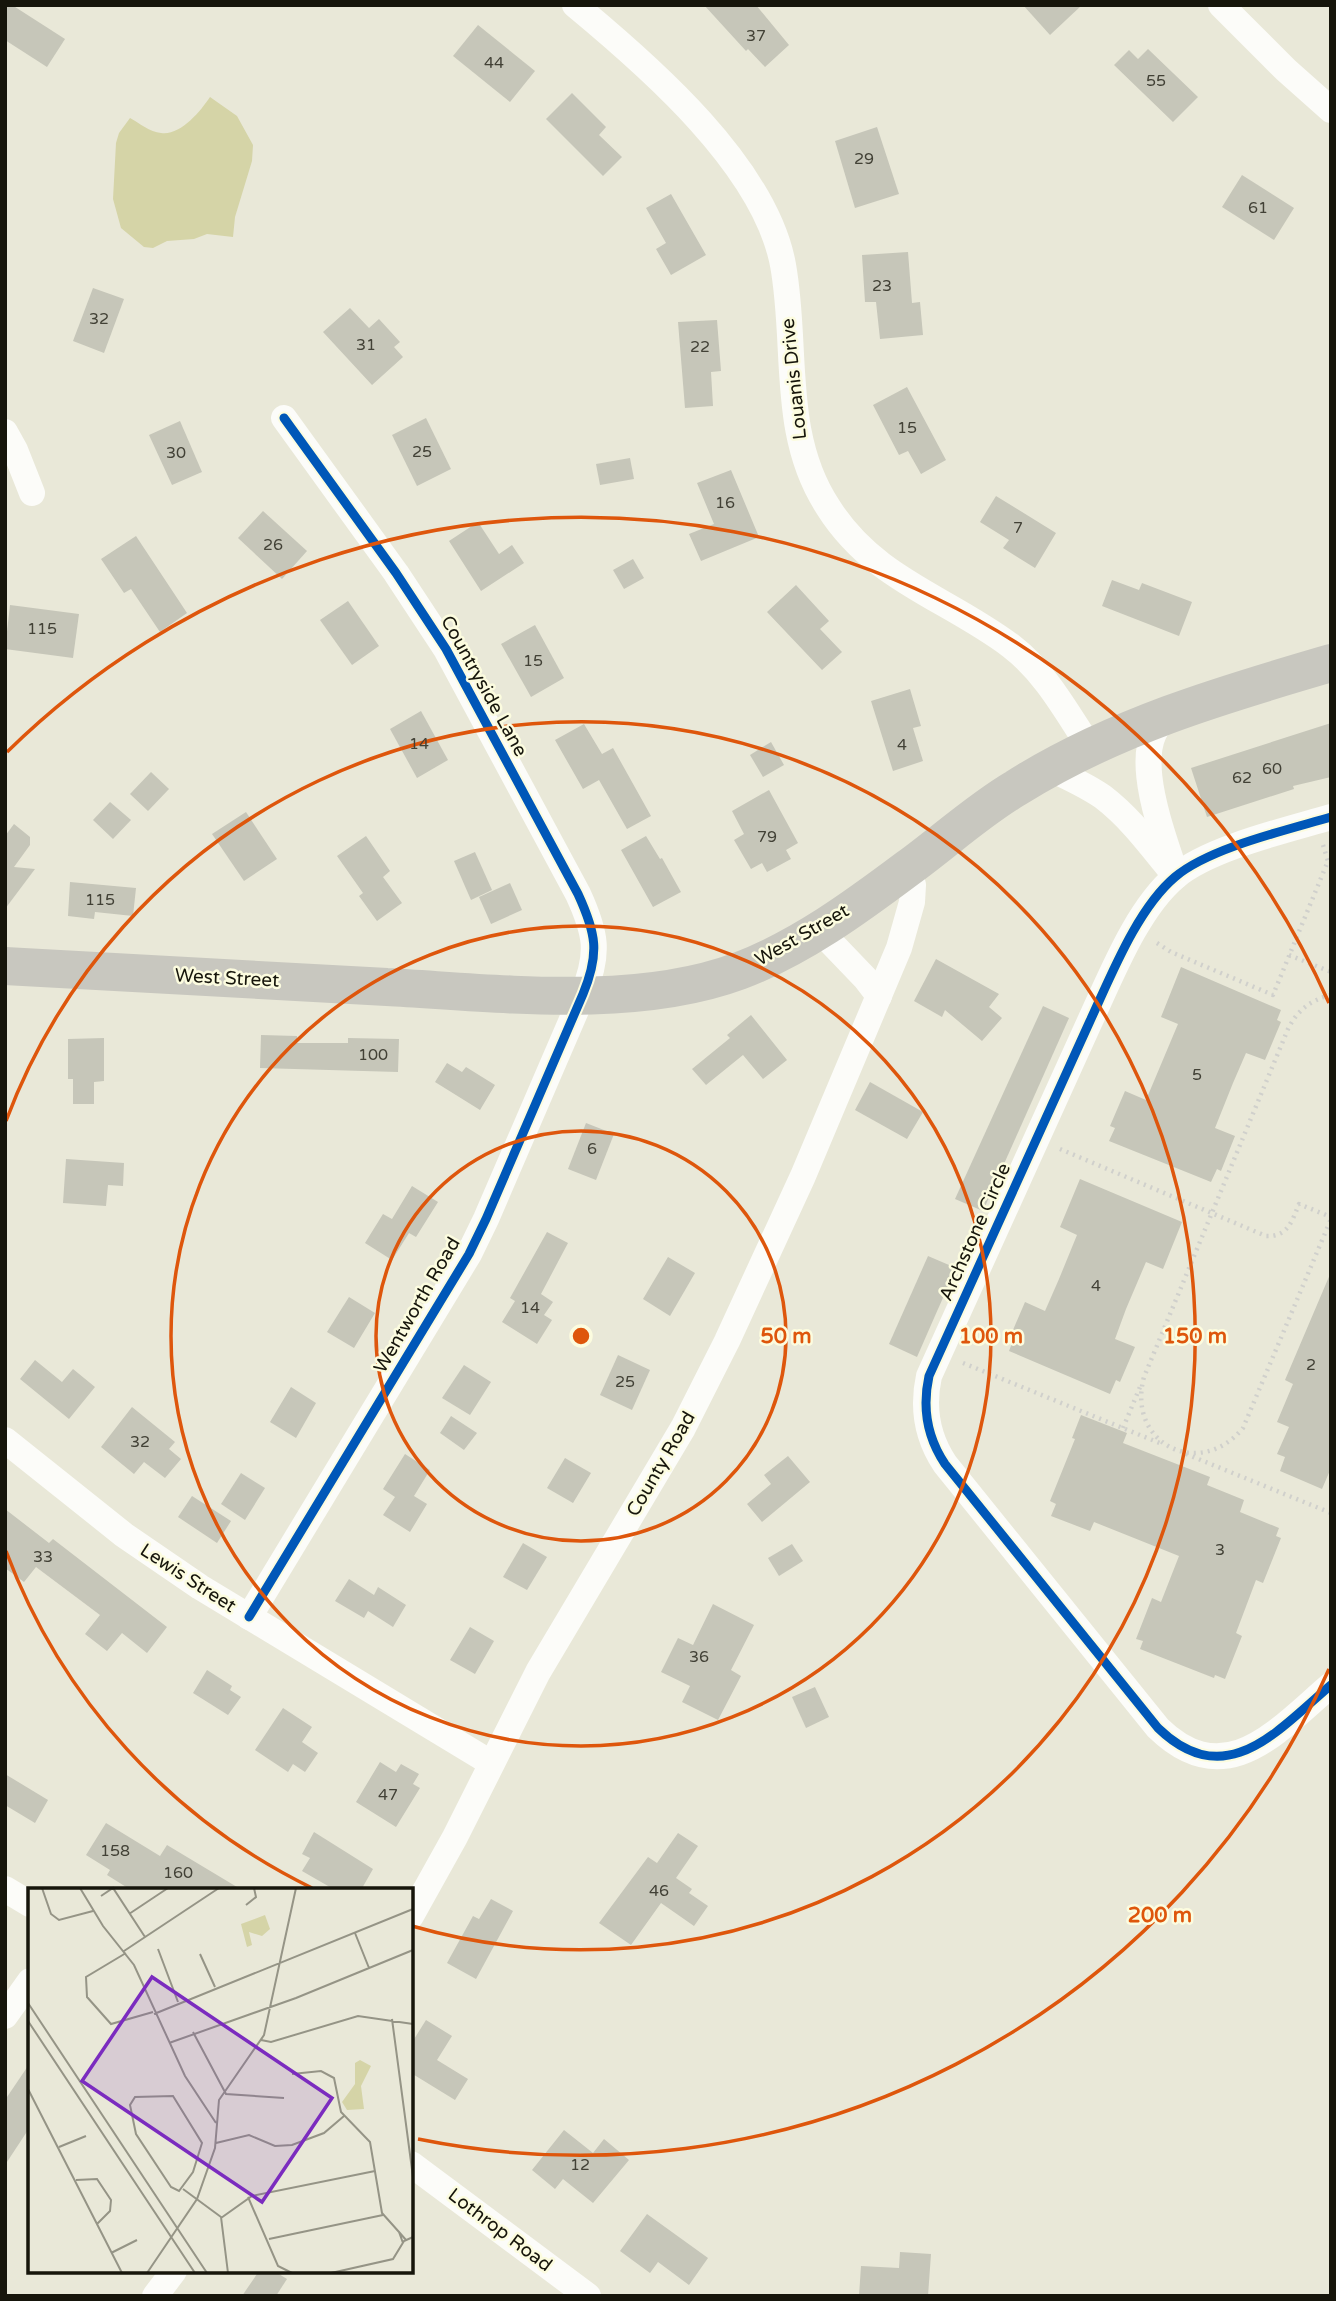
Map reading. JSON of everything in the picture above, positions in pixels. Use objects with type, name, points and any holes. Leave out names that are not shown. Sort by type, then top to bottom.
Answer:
[{"type":"main road","name":"West Street","points":[[5,966],[495,993],[652,992],[714,979],[760,962],[818,929],[908,868],[983,810],[1089,746],[1182,709],[1331,663]]},
{"type":"street","name":"Louanis Drive","points":[[575,5],[652,73],[697,119],[729,156],[767,214],[783,266],[799,438],[810,473],[836,520],[859,547],[887,570],[1013,647],[1053,691],[1089,746]]},
{"type":"street","points":[[1221,5],[1286,71],[1331,110]]},
{"type":"street","name":"Countryside Lane","points":[[284,418],[396,573],[446,649],[578,894],[592,929],[595,951],[593,971],[583,994]]},
{"type":"street","points":[[5,432],[32,493]]},
{"type":"street","points":[[1176,876],[1149,781],[1148,757],[1150,742],[1158,726],[1165,718],[1182,709]]},
{"type":"street","points":[[1049,768],[1084,785],[1117,809],[1176,876]]},
{"type":"street","name":"Archstone Circle","points":[[1323,819],[1216,854],[1176,876],[1153,900],[1135,930],[1090,1021],[1036,1139],[929,1376],[925,1401],[928,1426],[940,1457],[1168,1737],[1185,1748],[1205,1755],[1225,1756],[1244,1752],[1263,1742],[1331,1685]]},
{"type":"street","name":"County Road","points":[[413,1912],[450,1847],[538,1672],[683,1428],[727,1342],[803,1176],[907,926],[913,885],[908,868]]},
{"type":"street","points":[[818,929],[879,996]]},
{"type":"street","name":"Wentworth Road","points":[[249,1617],[469,1254],[583,994]]},
{"type":"street","name":"Lewis Street","points":[[5,1440],[124,1535],[200,1587],[491,1763]]},
{"type":"street","points":[[5,1889],[28,1903]]},
{"type":"street","points":[[5,2016],[28,1984]]},
{"type":"street","name":"Lothrop Road","points":[[413,2165],[588,2296]]},
{"type":"street","points":[[155,2296],[172,2273]]},
{"type":"path","points":[[1135,930],[1171,952],[1273,995],[1328,861],[1323,819]]},
{"type":"path","points":[[1289,955],[1331,972]]},
{"type":"path","points":[[1123,1428],[1293,1020],[1308,1004],[1331,995]]},
{"type":"path","points":[[1036,1139],[1270,1236],[1282,1234],[1288,1229],[1299,1204],[1331,1218],[1243,1429],[1228,1444],[1208,1453],[1186,1453],[1175,1450],[1157,1438],[1144,1420],[1140,1398],[1144,1377]]},
{"type":"path","points":[[939,1353],[1331,1513]]},
{"type":"green space","points":[[210,97],[237,116],[253,145],[252,161],[235,217],[233,237],[207,234],[194,239],[167,241],[153,248],[144,247],[121,228],[113,199],[119,133],[130,118],[157,132],[175,131],[195,116]]},
{"type":"building","points":[[5,5],[12,5],[65,39],[47,67],[5,40]]},
{"type":"building","points":[[704,5],[756,5],[789,45],[765,67],[748,49],[746,51]]},
{"type":"building","points":[[1023,5],[1082,5],[1050,35]]},
{"type":"building","points":[[478,25],[535,71],[510,102],[453,56]]},
{"type":"building","points":[[1148,49],[1198,97],[1173,122],[1114,65],[1129,50],[1138,59]]},
{"type":"building","points":[[572,93],[606,127],[599,135],[622,157],[603,176],[546,119]]},
{"type":"building","points":[[877,127],[899,194],[855,208],[835,141]]},
{"type":"building","points":[[1242,175],[1294,208],[1274,240],[1222,207]]},
{"type":"building","points":[[671,194],[706,255],[671,275],[656,249],[666,243],[646,208]]},
{"type":"building","points":[[908,252],[912,303],[920,302],[923,335],[880,339],[876,302],[865,302],[862,255]]},
{"type":"building","points":[[93,288],[124,299],[104,353],[73,341]]},
{"type":"building","points":[[350,308],[369,328],[379,319],[400,342],[394,347],[403,357],[372,385],[323,332]]},
{"type":"building","points":[[717,320],[721,371],[711,372],[713,406],[685,408],[678,322]]},
{"type":"building","points":[[907,387],[946,460],[921,474],[908,451],[899,455],[873,405]]},
{"type":"building","points":[[426,418],[451,469],[417,486],[392,435]]},
{"type":"building","points":[[180,421],[202,472],[172,485],[149,435]]},
{"type":"building","points":[[630,458],[634,479],[600,485],[596,464]]},
{"type":"building","points":[[731,470],[759,537],[701,561],[689,534],[714,524],[697,483]]},
{"type":"building","points":[[996,496],[1056,533],[1035,568],[1003,548],[1009,540],[980,522]]},
{"type":"building","points":[[263,511],[307,551],[282,579],[238,538]]},
{"type":"building","points":[[478,522],[499,554],[512,545],[524,563],[481,591],[449,541]]},
{"type":"building","points":[[136,536],[187,613],[160,632],[131,589],[124,593],[101,559]]},
{"type":"building","points":[[633,559],[644,578],[624,589],[613,570]]},
{"type":"building","points":[[1112,580],[1139,590],[1142,583],[1192,602],[1179,636],[1102,606]]},
{"type":"building","points":[[796,585],[829,621],[820,629],[842,652],[822,670],[767,612]]},
{"type":"building","points":[[348,601],[379,646],[352,665],[320,620]]},
{"type":"building","points":[[10,605],[79,614],[73,658],[5,649]]},
{"type":"building","points":[[535,625],[564,678],[531,697],[501,644]]},
{"type":"building","points":[[910,689],[921,726],[913,728],[923,761],[893,771],[871,701]]},
{"type":"building","points":[[421,711],[448,760],[417,778],[390,729]]},
{"type":"building","points":[[1331,723],[1331,777],[1293,786],[1294,789],[1207,817],[1191,768]]},
{"type":"building","points":[[584,724],[602,754],[613,748],[651,816],[627,829],[599,780],[583,789],[555,740]]},
{"type":"building","points":[[771,742],[784,765],[763,777],[750,755]]},
{"type":"building","points":[[151,772],[169,789],[148,811],[130,794]]},
{"type":"building","points":[[769,790],[798,843],[786,850],[791,859],[767,872],[762,863],[751,869],[734,840],[744,834],[732,811]]},
{"type":"building","points":[[110,802],[131,820],[113,839],[93,820]]},
{"type":"building","points":[[246,812],[277,859],[244,881],[212,834]]},
{"type":"building","points":[[14,824],[30,837],[30,845],[14,867],[35,869],[5,909],[5,836]]},
{"type":"building","points":[[366,836],[390,871],[383,877],[402,903],[377,921],[359,896],[363,893],[337,856]]},
{"type":"building","points":[[646,836],[681,892],[653,907],[621,850]]},
{"type":"building","points":[[475,852],[492,890],[471,900],[454,861]]},
{"type":"building","points":[[70,882],[136,888],[133,916],[95,912],[94,919],[68,916]]},
{"type":"building","points":[[510,883],[522,910],[491,924],[479,897]]},
{"type":"building","points":[[936,959],[999,994],[989,1007],[1002,1018],[982,1041],[945,1010],[942,1017],[914,1001]]},
{"type":"building","points":[[1181,967],[1281,1010],[1277,1020],[1281,1022],[1265,1060],[1246,1053],[1233,1083],[1215,1128],[1235,1136],[1221,1171],[1217,1169],[1211,1182],[1109,1141],[1115,1128],[1110,1126],[1125,1091],[1146,1100],[1178,1024],[1161,1017]]},
{"type":"building","points":[[1043,1006],[1069,1018],[983,1211],[955,1199]]},
{"type":"building","points":[[751,1015],[787,1060],[763,1079],[743,1055],[706,1085],[692,1069],[730,1038],[727,1035]]},
{"type":"building","points":[[261,1035],[297,1036],[297,1043],[348,1043],[348,1038],[399,1039],[398,1072],[260,1068]]},
{"type":"building","points":[[104,1038],[104,1081],[94,1082],[94,1104],[73,1104],[73,1079],[68,1079],[68,1039]]},
{"type":"building","points":[[447,1063],[462,1072],[466,1067],[495,1085],[480,1110],[435,1082]]},
{"type":"building","points":[[870,1082],[923,1112],[907,1139],[855,1110]]},
{"type":"building","points":[[586,1123],[614,1134],[596,1180],[568,1169]]},
{"type":"building","points":[[66,1159],[124,1163],[123,1186],[108,1185],[106,1206],[63,1203]]},
{"type":"building","points":[[1080,1179],[1182,1222],[1163,1269],[1146,1262],[1126,1309],[1115,1339],[1135,1347],[1120,1382],[1116,1380],[1110,1394],[1009,1351],[1014,1338],[1010,1337],[1025,1302],[1045,1311],[1059,1279],[1077,1235],[1060,1227]]},
{"type":"building","points":[[412,1186],[438,1202],[416,1237],[409,1233],[392,1260],[365,1243],[383,1214],[392,1219]]},
{"type":"building","points":[[547,1232],[568,1243],[541,1294],[553,1302],[544,1315],[552,1320],[537,1344],[502,1322],[515,1301],[510,1298]]},
{"type":"building","points":[[928,1256],[956,1268],[917,1357],[889,1344]]},
{"type":"building","points":[[668,1257],[695,1273],[670,1316],[643,1299]]},
{"type":"building","points":[[1331,1272],[1331,1468],[1322,1489],[1280,1471],[1285,1457],[1277,1454],[1289,1427],[1277,1422],[1293,1384],[1285,1380]]},
{"type":"building","points":[[349,1297],[375,1313],[354,1348],[327,1332]]},
{"type":"building","points":[[618,1355],[650,1370],[632,1410],[600,1395]]},
{"type":"building","points":[[35,1360],[62,1382],[73,1369],[95,1387],[69,1419],[20,1379]]},
{"type":"building","points":[[464,1365],[491,1382],[470,1415],[442,1398]]},
{"type":"building","points":[[291,1387],[316,1403],[296,1438],[270,1422]]},
{"type":"building","points":[[132,1407],[175,1442],[169,1449],[181,1459],[165,1478],[144,1462],[134,1474],[101,1447]]},
{"type":"building","points":[[1081,1415],[1127,1433],[1123,1443],[1210,1477],[1207,1485],[1244,1500],[1240,1512],[1279,1528],[1276,1536],[1281,1538],[1263,1583],[1256,1580],[1236,1633],[1242,1636],[1225,1679],[1215,1675],[1214,1678],[1140,1649],[1143,1641],[1136,1639],[1152,1598],[1161,1602],[1179,1556],[1094,1522],[1090,1531],[1051,1516],[1056,1504],[1050,1501],[1075,1439],[1072,1438]]},
{"type":"building","points":[[451,1416],[477,1433],[464,1450],[440,1433]]},
{"type":"building","points":[[405,1454],[430,1470],[414,1496],[427,1504],[410,1532],[383,1515],[395,1497],[383,1489]]},
{"type":"building","points":[[788,1456],[810,1482],[762,1522],[747,1504],[771,1484],[764,1475]]},
{"type":"building","points":[[565,1458],[591,1473],[573,1503],[547,1488]]},
{"type":"building","points":[[241,1473],[265,1488],[245,1520],[221,1504]]},
{"type":"building","points":[[192,1496],[231,1521],[217,1543],[178,1517]]},
{"type":"building","points":[[5,1509],[49,1543],[53,1539],[167,1627],[147,1653],[122,1633],[107,1651],[85,1634],[100,1615],[36,1567],[24,1582],[5,1568]]},
{"type":"building","points":[[523,1543],[547,1557],[527,1590],[503,1577]]},
{"type":"building","points":[[792,1544],[803,1561],[779,1576],[768,1558]]},
{"type":"building","points":[[349,1579],[374,1595],[378,1587],[406,1605],[393,1627],[368,1611],[364,1618],[335,1601]]},
{"type":"building","points":[[713,1604],[754,1625],[731,1670],[741,1676],[718,1720],[682,1702],[690,1686],[661,1672],[678,1638],[693,1645]]},
{"type":"building","points":[[470,1627],[494,1641],[475,1674],[450,1660]]},
{"type":"building","points":[[207,1670],[232,1686],[230,1690],[241,1697],[228,1715],[193,1693]]},
{"type":"building","points":[[815,1687],[829,1717],[806,1728],[792,1697]]},
{"type":"building","points":[[283,1708],[312,1727],[302,1742],[318,1753],[305,1772],[293,1764],[288,1772],[255,1750]]},
{"type":"building","points":[[380,1762],[396,1772],[401,1764],[419,1774],[413,1784],[420,1788],[396,1827],[356,1802]]},
{"type":"building","points":[[5,1774],[48,1800],[35,1823],[5,1805]]},
{"type":"building","points":[[106,1823],[160,1856],[167,1845],[239,1888],[128,1888],[107,1875],[110,1870],[86,1855]]},
{"type":"building","points":[[314,1832],[373,1869],[362,1888],[332,1888],[302,1871],[310,1858],[302,1854]]},
{"type":"building","points":[[678,1833],[698,1846],[676,1878],[692,1889],[689,1893],[708,1906],[694,1926],[661,1903],[631,1945],[599,1923],[648,1857],[657,1863]]},
{"type":"building","points":[[491,1899],[513,1911],[476,1979],[447,1963],[473,1916],[479,1919]]},
{"type":"building","points":[[426,2020],[452,2036],[437,2060],[468,2079],[455,2100],[413,2074],[413,2041]]},
{"type":"building","points":[[28,2066],[28,2130],[5,2165],[5,2100]]},
{"type":"building","points":[[564,2130],[593,2153],[604,2139],[629,2160],[593,2203],[563,2179],[555,2189],[532,2170]]},
{"type":"building","points":[[647,2214],[708,2258],[689,2285],[658,2262],[650,2273],[620,2251]]},
{"type":"building","points":[[900,2252],[931,2254],[928,2296],[859,2296],[861,2266],[899,2268]]},
{"type":"building","points":[[258,2273],[277,2273],[287,2279],[276,2296],[242,2296]]},
{"type":"cycle path","points":[[249,1617],[469,1254],[583,994],[594,955],[589,920],[578,894],[446,649],[396,573],[284,418]]},
{"type":"cycle path","points":[[1331,817],[1249,841],[1208,857],[1175,877],[1149,907],[1116,964],[929,1376],[926,1399],[930,1433],[945,1464],[1158,1728],[1183,1747],[1206,1755],[1229,1755],[1250,1748],[1271,1736],[1331,1685]]}]
